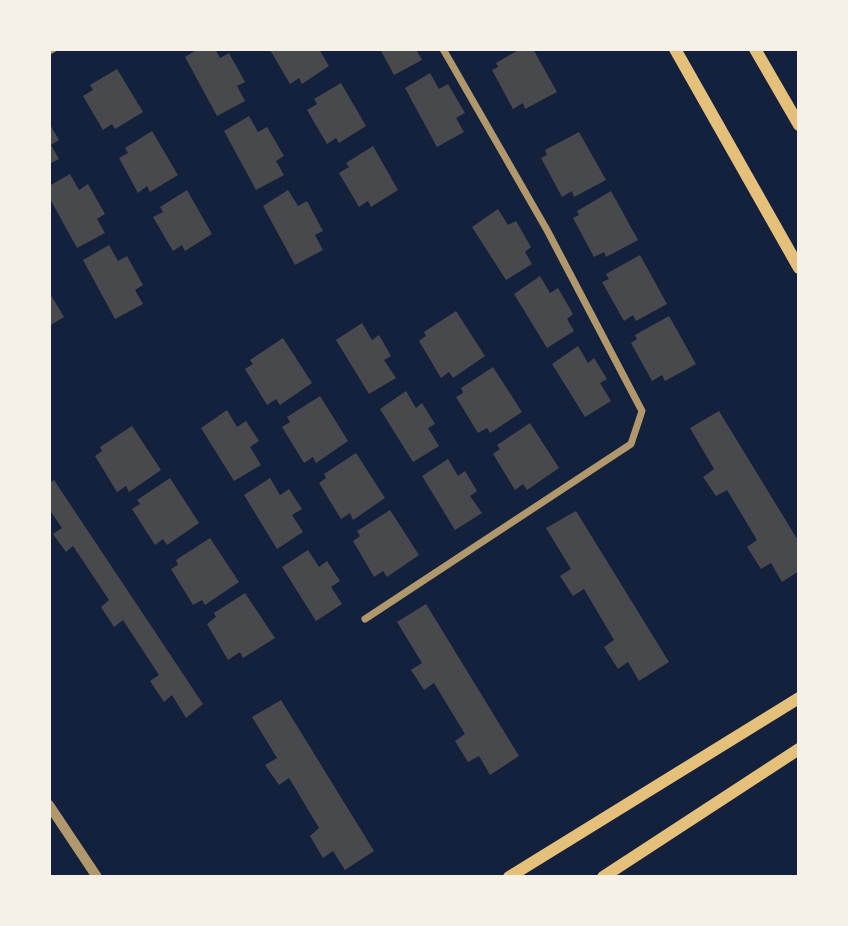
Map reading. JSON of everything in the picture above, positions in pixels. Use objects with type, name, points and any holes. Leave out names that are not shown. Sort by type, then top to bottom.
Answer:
[{"type":"main road","points":[[675,49],[799,268]]},
{"type":"main road","points":[[755,49],[799,125]]},
{"type":"main road","points":[[509,877],[799,698]]},
{"type":"main road","points":[[604,877],[799,749]]},
{"type":"street","points":[[365,619],[631,444],[642,411],[547,230],[443,49]]},
{"type":"street","points":[[49,805],[97,877]]},
{"type":"building","points":[[198,49],[215,49],[220,58],[229,53],[245,82],[237,86],[245,101],[217,116],[185,57]]},
{"type":"building","points":[[319,49],[329,66],[302,84],[299,78],[290,84],[270,50]]},
{"type":"building","points":[[380,49],[416,49],[422,60],[394,75]]},
{"type":"building","points":[[520,49],[533,49],[557,92],[525,109],[523,103],[513,109],[492,70],[498,67],[496,63]]},
{"type":"building","points":[[117,69],[143,112],[115,129],[112,124],[103,130],[83,96],[93,90],[90,85]]},
{"type":"building","points":[[430,73],[439,89],[448,84],[465,113],[456,118],[464,132],[437,147],[405,88]]},
{"type":"building","points":[[341,83],[366,126],[339,143],[336,138],[327,144],[307,110],[317,104],[314,99]]},
{"type":"building","points":[[249,116],[258,132],[267,127],[284,156],[276,161],[284,175],[256,190],[224,131]]},
{"type":"building","points":[[49,123],[59,140],[51,145],[59,159],[49,164]]},
{"type":"building","points":[[152,131],[178,175],[150,192],[147,186],[138,193],[119,158],[128,153],[125,148]]},
{"type":"building","points":[[579,132],[606,180],[574,197],[572,191],[562,197],[541,158],[547,155],[545,150]]},
{"type":"building","points":[[373,146],[398,190],[371,207],[368,201],[359,207],[339,173],[349,167],[346,163]]},
{"type":"building","points":[[70,174],[79,190],[88,184],[105,214],[97,219],[105,233],[77,248],[49,197],[49,186]]},
{"type":"building","points":[[187,190],[212,234],[185,251],[182,245],[173,251],[153,217],[163,212],[160,207]]},
{"type":"building","points":[[288,190],[298,206],[307,201],[323,231],[315,235],[323,250],[295,265],[263,206]]},
{"type":"building","points":[[611,191],[638,240],[606,257],[604,252],[594,257],[573,218],[579,215],[577,211]]},
{"type":"building","points":[[498,209],[508,225],[516,221],[531,247],[525,252],[532,264],[506,280],[472,227]]},
{"type":"building","points":[[109,245],[118,261],[127,256],[143,285],[135,290],[143,304],[115,319],[83,260]]},
{"type":"building","points":[[640,255],[667,304],[636,321],[633,315],[624,321],[602,282],[609,279],[606,274]]},
{"type":"building","points":[[540,276],[550,293],[558,288],[573,314],[567,319],[574,331],[547,348],[514,294]]},
{"type":"building","points":[[49,292],[64,317],[49,326]]},
{"type":"building","points":[[456,311],[485,356],[453,378],[449,372],[441,378],[419,341],[426,336],[424,332]]},
{"type":"building","points":[[669,316],[696,364],[665,381],[662,375],[652,381],[631,343],[637,339],[635,335]]},
{"type":"building","points":[[362,323],[372,340],[379,335],[391,356],[384,360],[396,378],[369,394],[336,340]]},
{"type":"building","points":[[283,338],[312,383],[280,405],[276,399],[267,405],[245,369],[253,364],[250,360]]},
{"type":"building","points":[[578,346],[588,363],[594,358],[607,379],[600,383],[611,401],[585,417],[552,364]]},
{"type":"building","points":[[493,367],[522,412],[490,433],[487,428],[478,433],[456,397],[463,393],[461,388]]},
{"type":"building","points":[[406,391],[416,408],[422,403],[435,424],[428,428],[439,446],[413,462],[380,409]]},
{"type":"building","points":[[320,396],[348,441],[316,463],[313,457],[304,463],[282,427],[290,422],[287,417]]},
{"type":"building","points":[[227,410],[237,427],[246,421],[259,441],[250,447],[261,465],[234,481],[201,428]]},
{"type":"building","points":[[719,411],[799,542],[799,571],[782,582],[771,563],[761,569],[747,547],[757,540],[727,490],[716,496],[703,477],[714,469],[690,428]]},
{"type":"building","points":[[530,423],[559,468],[527,490],[523,484],[515,490],[493,454],[500,449],[497,445]]},
{"type":"building","points":[[132,426],[161,470],[129,492],[126,486],[117,492],[95,456],[102,451],[100,447]]},
{"type":"building","points":[[356,453],[385,498],[353,520],[350,513],[341,519],[319,483],[326,478],[324,474]]},
{"type":"building","points":[[448,459],[458,476],[465,471],[477,491],[470,496],[482,513],[455,530],[422,476]]},
{"type":"building","points":[[170,478],[199,523],[167,545],[163,539],[155,545],[132,509],[140,504],[137,500]]},
{"type":"building","points":[[270,478],[280,495],[289,489],[302,509],[292,515],[303,532],[277,549],[244,495]]},
{"type":"building","points":[[54,480],[203,704],[186,718],[172,695],[164,702],[150,681],[159,675],[123,620],[114,627],[101,607],[109,600],[73,546],[66,552],[53,534],[62,528],[49,509],[49,483]]},
{"type":"building","points":[[390,510],[419,555],[387,577],[383,571],[374,577],[353,541],[360,536],[357,531]]},
{"type":"building","points":[[576,511],[669,662],[639,681],[628,662],[618,669],[604,647],[614,640],[584,589],[573,596],[560,576],[571,569],[546,528]]},
{"type":"building","points":[[210,538],[239,582],[205,605],[202,600],[193,605],[171,569],[178,565],[176,560]]},
{"type":"building","points":[[308,550],[319,567],[327,561],[340,581],[331,587],[342,604],[316,621],[282,567]]},
{"type":"building","points":[[245,593],[275,638],[243,658],[240,652],[228,660],[207,624],[216,617],[214,613]]},
{"type":"building","points":[[426,604],[519,756],[490,775],[479,756],[468,762],[455,741],[465,734],[434,683],[424,690],[411,670],[422,663],[397,622]]},
{"type":"building","points":[[281,700],[374,851],[345,870],[333,851],[323,858],[310,836],[319,828],[289,778],[279,785],[265,765],[277,758],[252,717]]}]
